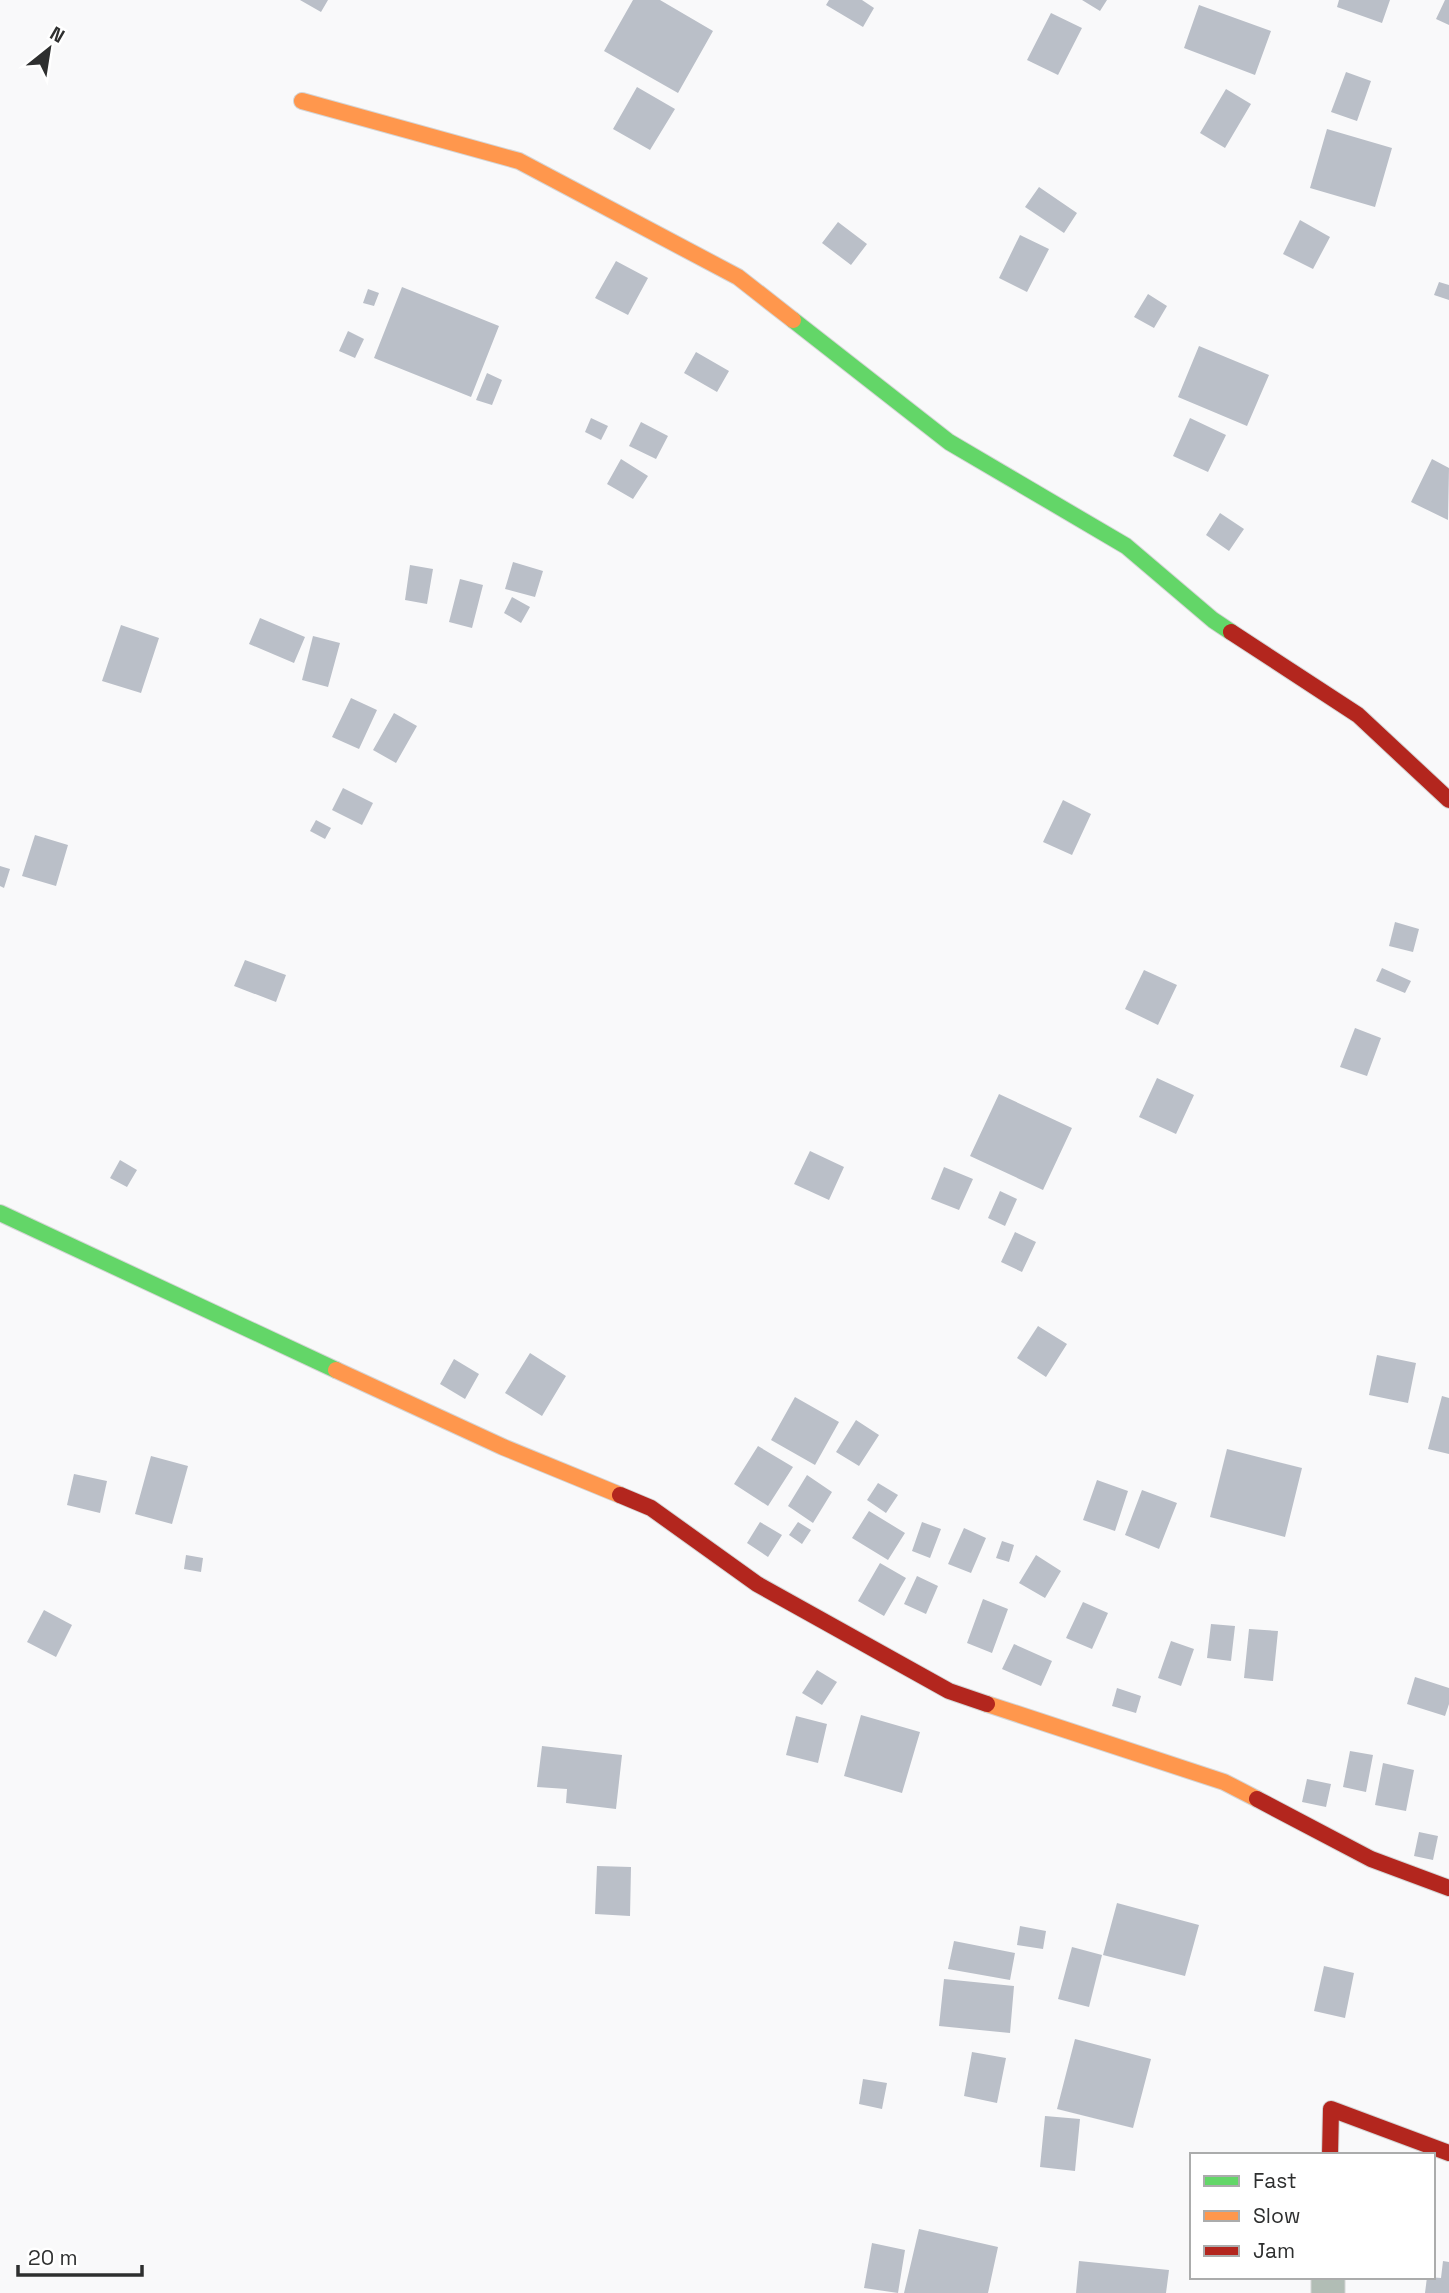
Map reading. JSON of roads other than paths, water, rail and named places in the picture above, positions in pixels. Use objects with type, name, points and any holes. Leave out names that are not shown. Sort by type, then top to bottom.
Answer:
[{"type":"street","points":[[302,101],[519,161],[738,277],[949,442],[1126,546],[1213,620],[1358,715],[1449,800]]},
{"type":"street","points":[[0,1213],[503,1447],[651,1508],[757,1584],[949,1690],[1076,1735],[1224,1782],[1371,1858],[1449,1888]]},
{"type":"street","points":[[1330,2153],[1331,2109],[1449,2153]]}]
